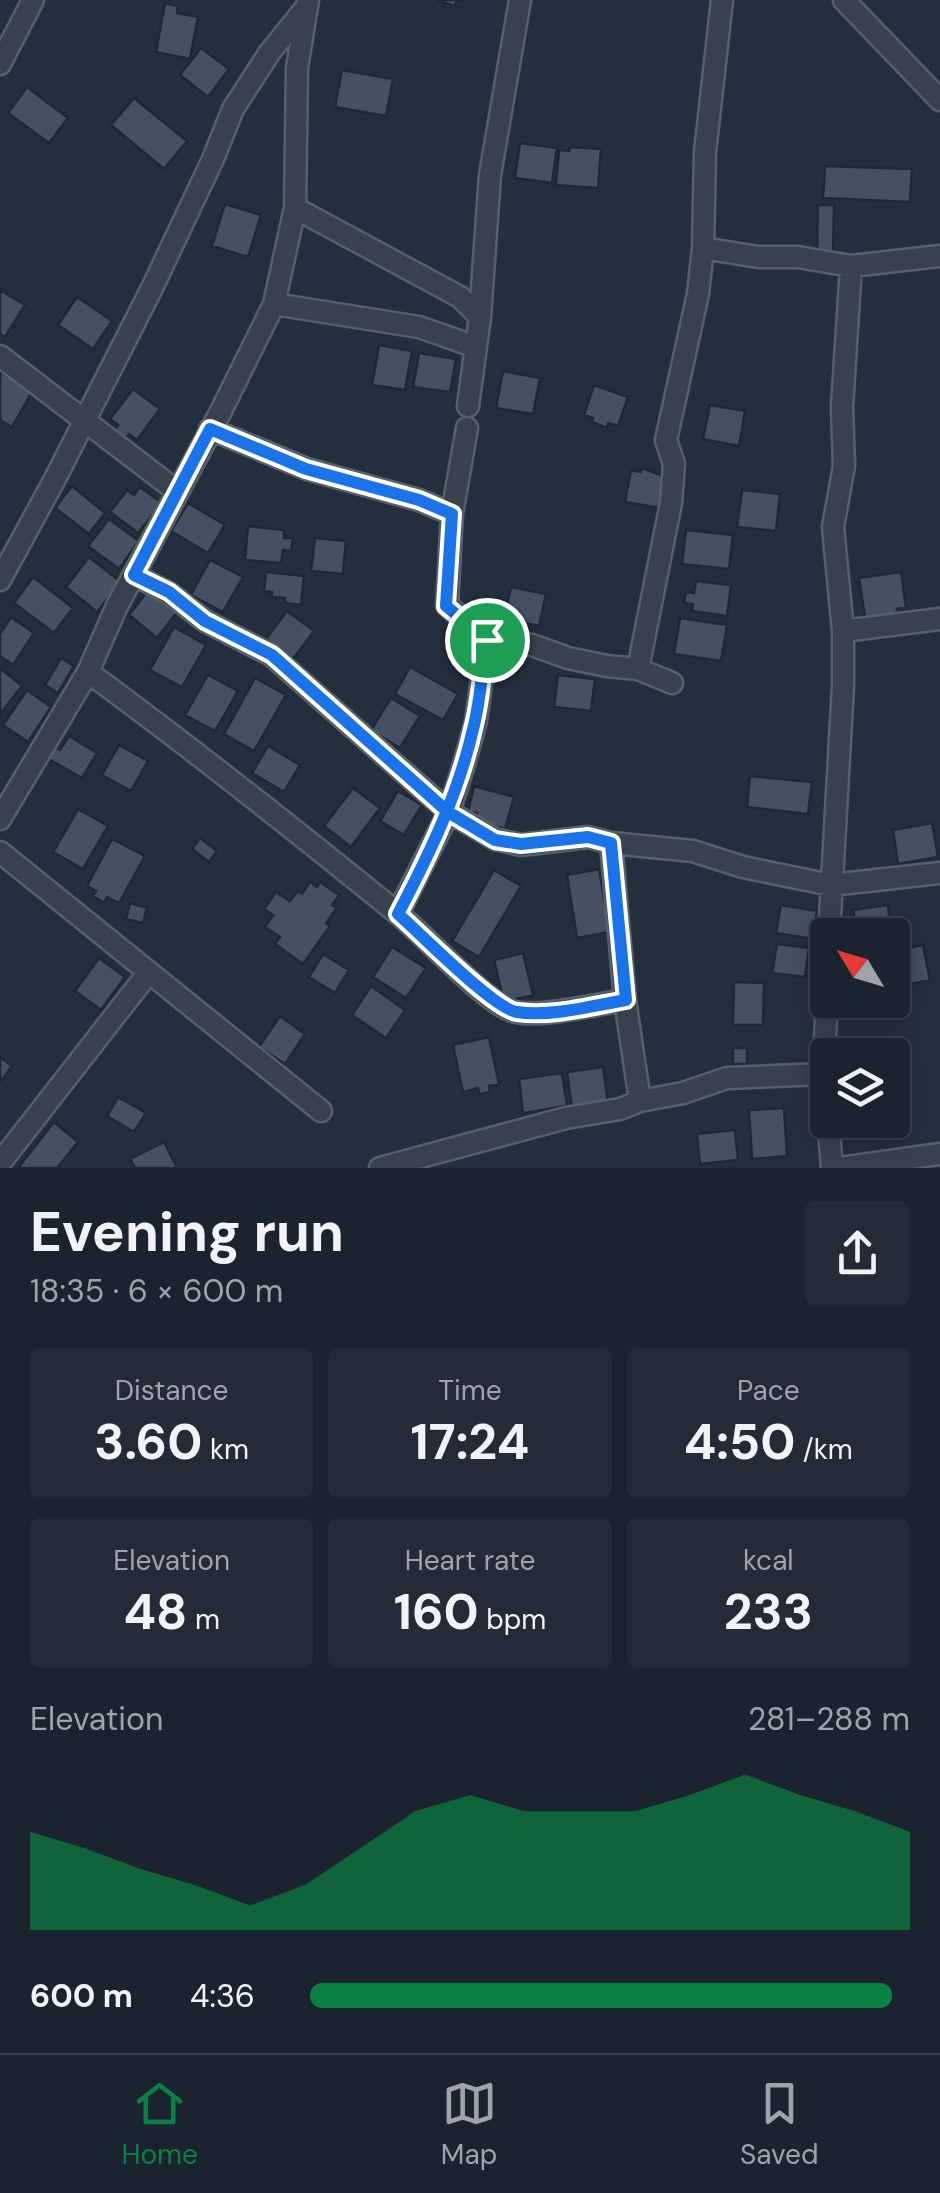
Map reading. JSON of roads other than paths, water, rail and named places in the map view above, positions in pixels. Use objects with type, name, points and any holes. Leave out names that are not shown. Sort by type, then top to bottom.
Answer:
[{"type":"street","points":[[0,64],[34,0]]},
{"type":"street","points":[[520,0],[490,174],[480,318],[452,514],[446,606],[487,640],[532,645],[568,658],[638,669],[672,684]]},
{"type":"street","points":[[638,669],[671,503],[674,464],[666,440],[698,294],[705,152],[722,0]]},
{"type":"street","points":[[844,0],[940,100]]},
{"type":"street","points":[[0,820],[88,672],[274,304],[295,208],[296,68],[306,5]]},
{"type":"street","points":[[0,580],[152,286],[233,110],[306,5]]},
{"type":"street","points":[[295,208],[460,297],[480,318]]},
{"type":"street","points":[[703,248],[852,266],[940,256]]},
{"type":"street","points":[[830,918],[843,632],[834,527],[844,466],[842,407],[852,266]]},
{"type":"street","points":[[274,304],[419,327],[476,347]]},
{"type":"street","points":[[0,356],[178,492]]},
{"type":"street","points":[[210,429],[306,469],[419,500],[452,514]]},
{"type":"street","points":[[134,575],[169,592],[205,621],[272,655],[448,812],[495,840],[521,844],[588,837],[692,851],[743,867],[832,885],[940,873]]},
{"type":"street","points":[[843,632],[940,619]]},
{"type":"street","points":[[398,914],[448,812],[476,720],[487,640]]},
{"type":"street","points":[[88,672],[198,753],[398,914],[485,994],[513,1012],[550,1012],[626,1000]]},
{"type":"street","points":[[611,843],[640,1101]]},
{"type":"street","points":[[0,852],[321,1111]]},
{"type":"street","points":[[0,1163],[149,972]]},
{"type":"street","points":[[380,1168],[566,1118],[684,1093],[726,1078],[810,1075]]},
{"type":"street","points":[[830,1138],[832,1168]]},
{"type":"street","points":[[840,1168],[940,1154]]}]
